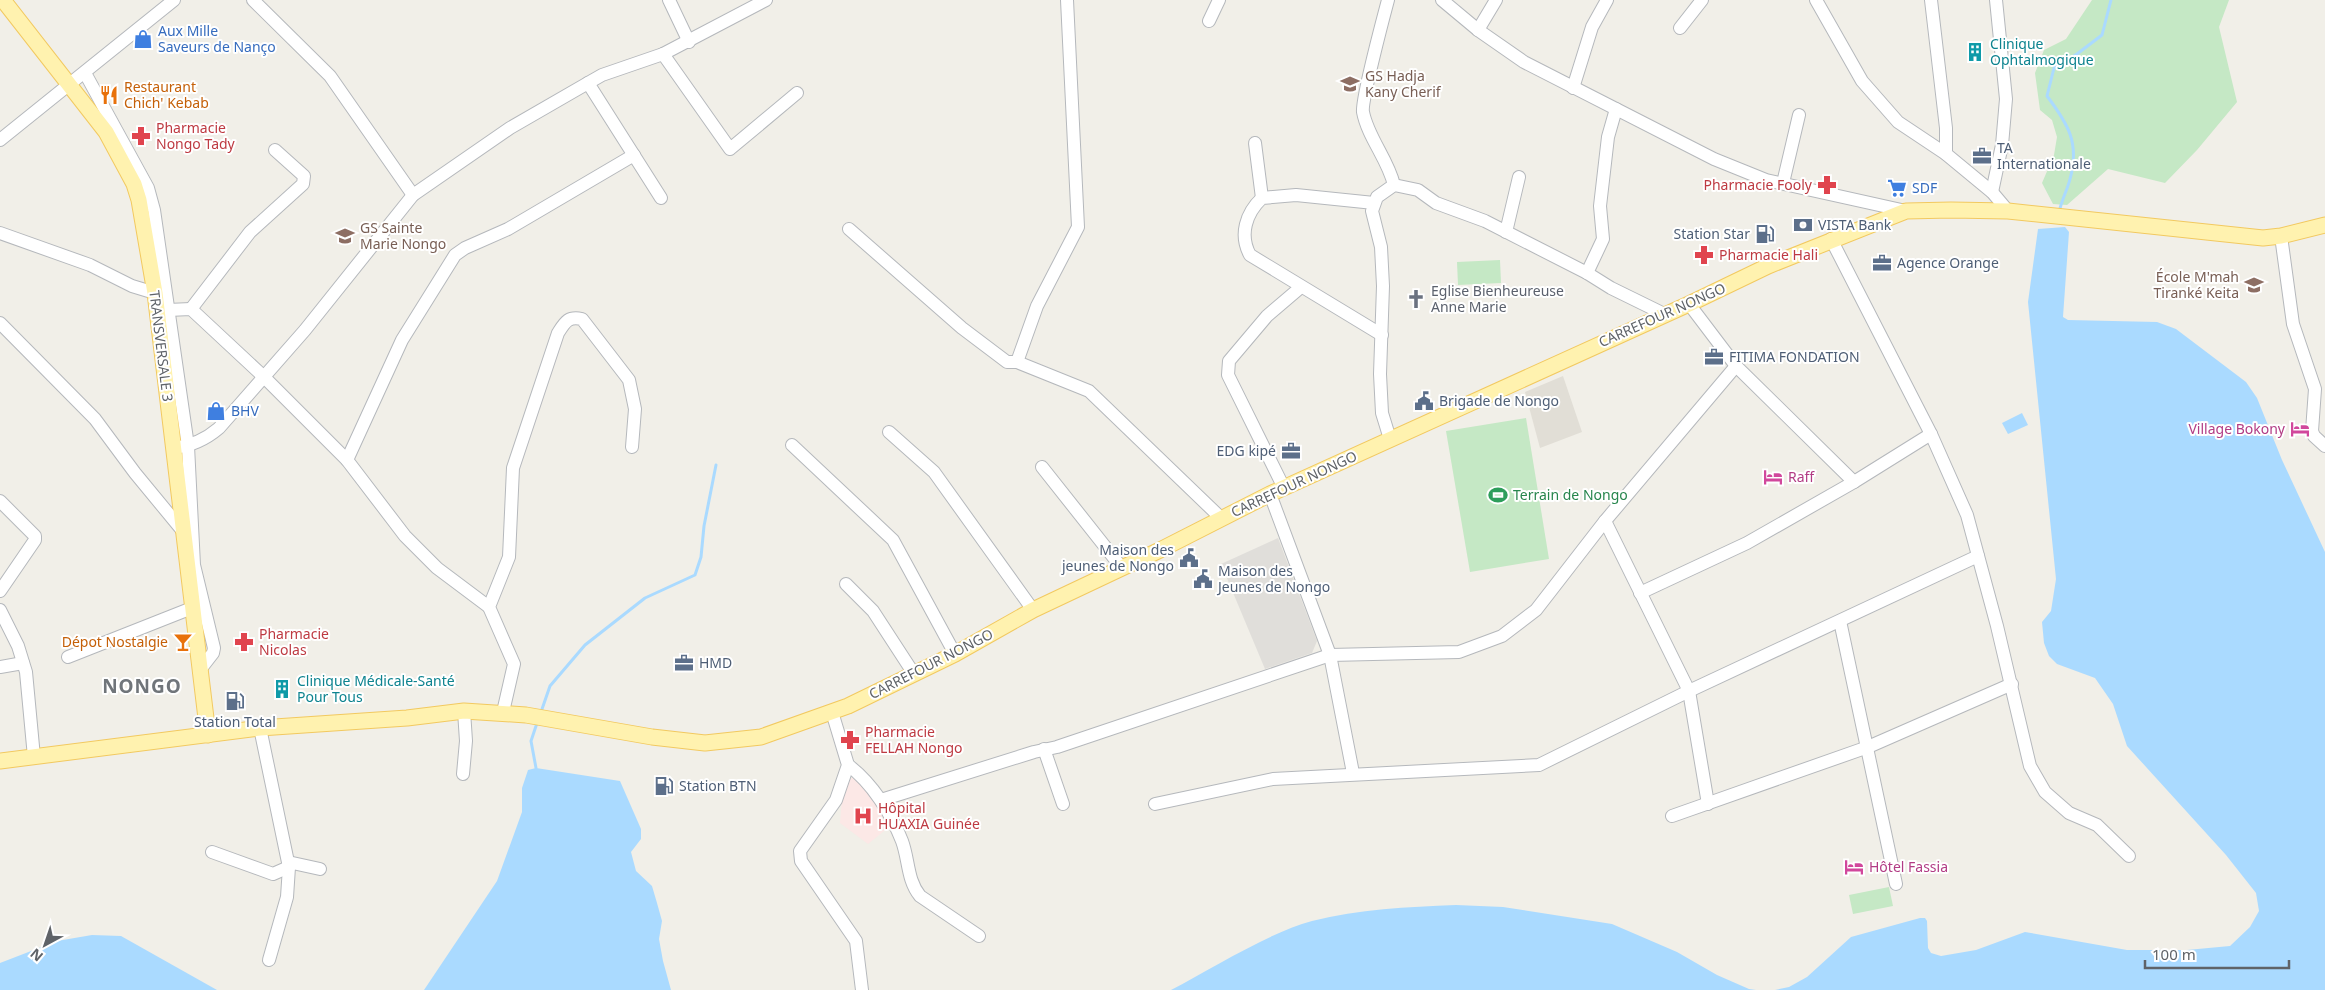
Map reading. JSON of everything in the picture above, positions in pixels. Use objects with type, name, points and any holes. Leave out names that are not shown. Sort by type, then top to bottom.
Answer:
[{"type":"main road","name":"TRANSVERSALE 3","points":[[3,0],[106,132],[134,184],[181,447],[182,530],[208,735]]},
{"type":"main road","name":"CARREFOUR NONGO","points":[[0,761],[260,728],[407,718],[464,711],[503,712],[550,718],[652,738],[705,744],[761,736],[832,712],[914,674],[955,654],[1032,610],[1122,568],[1277,491],[1689,304],[1768,266],[1906,212],[1951,210],[2008,212],[2263,238],[2282,236],[2325,225]]},
{"type":"street","points":[[0,140],[174,0]]},
{"type":"street","points":[[253,0],[330,76],[413,195]]},
{"type":"street","points":[[669,0],[689,42]]},
{"type":"street","points":[[181,447],[209,437],[219,428],[264,377],[413,195],[510,128],[602,75],[663,54],[766,0]]},
{"type":"street","points":[[1018,362],[1037,306],[1078,227],[1067,0]]},
{"type":"street","points":[[1209,21],[1219,0]]},
{"type":"street","points":[[1388,0],[1362,110],[1372,139],[1391,172],[1394,185]]},
{"type":"street","points":[[1442,0],[1478,30],[1524,62],[1714,160],[1739,171],[1783,183],[1906,212]]},
{"type":"street","points":[[1478,30],[1496,0]]},
{"type":"street","points":[[1573,88],[1592,27],[1607,0]]},
{"type":"street","points":[[1680,28],[1702,0]]},
{"type":"street","points":[[1816,0],[1862,80],[1898,122],[1946,154],[1992,192],[2008,212]]},
{"type":"street","points":[[1931,0],[1946,128],[1946,154]]},
{"type":"street","points":[[1992,192],[2002,145],[2006,99],[1996,0]]},
{"type":"street","points":[[663,54],[730,149],[796,93]]},
{"type":"street","points":[[85,73],[148,188],[154,210],[168,310],[194,565],[214,648],[213,654],[199,671]]},
{"type":"street","points":[[588,83],[661,198]]},
{"type":"street","points":[[1587,273],[1603,239],[1600,206],[1608,137],[1616,108]]},
{"type":"street","points":[[1783,183],[1798,115]]},
{"type":"street","points":[[1255,143],[1262,198]]},
{"type":"street","points":[[191,309],[250,232],[303,184],[304,176],[275,150]]},
{"type":"street","points":[[347,460],[402,340],[455,255],[465,248],[508,229],[634,155]]},
{"type":"street","points":[[1506,232],[1519,177]]},
{"type":"street","points":[[1390,439],[1382,413],[1380,374],[1384,286],[1381,247],[1372,211],[1374,203],[1382,193],[1394,185],[1418,190],[1436,203],[1485,221],[1664,314]]},
{"type":"street","points":[[1374,203],[1296,195],[1262,198],[1254,206],[1246,225],[1244,236],[1250,255],[1382,335]]},
{"type":"street","points":[[849,229],[962,328],[1007,362],[1018,362],[1089,390],[1222,519]]},
{"type":"street","points":[[0,233],[90,266],[132,286],[155,293]]},
{"type":"street","points":[[2282,236],[2293,324],[2315,390],[2312,431],[2314,436],[2325,446]]},
{"type":"street","points":[[1832,240],[1931,434],[1967,515],[2012,684],[2030,766],[2046,792],[2069,813],[2097,825],[2129,856]]},
{"type":"street","points":[[1301,287],[1267,316],[1228,365],[1228,375],[1277,491],[1330,655],[1353,773]]},
{"type":"street","points":[[1689,304],[1736,366],[1854,482]]},
{"type":"street","points":[[168,310],[191,309],[264,377],[347,460],[406,536],[437,568],[489,607],[514,664],[503,712]]},
{"type":"street","points":[[489,607],[509,557],[513,468],[558,333],[565,321],[573,317],[582,319],[629,380],[635,409],[632,447]]},
{"type":"street","points":[[0,323],[95,419],[135,473],[182,530]]},
{"type":"street","points":[[881,800],[1145,718],[1330,655],[1459,652],[1502,636],[1536,610],[1605,521],[1736,366]]},
{"type":"street","points":[[889,432],[934,472],[1032,610]]},
{"type":"street","points":[[1640,593],[1747,543],[1854,482],[1931,434]]},
{"type":"street","points":[[792,445],[893,540],[955,654]]},
{"type":"street","points":[[1042,467],[1122,568]]},
{"type":"street","points":[[0,501],[35,536],[35,540],[0,591]]},
{"type":"street","points":[[1605,521],[1689,691],[1708,804]]},
{"type":"street","points":[[1154,804],[1273,779],[1353,773],[1539,765],[1689,691],[1978,556]]},
{"type":"street","points":[[846,584],[873,611],[914,674]]},
{"type":"street","points":[[68,657],[192,608]]},
{"type":"street","points":[[0,610],[18,646],[23,663],[34,757]]},
{"type":"street","points":[[1840,621],[1896,884]]},
{"type":"street","points":[[0,666],[23,663]]},
{"type":"street","points":[[1672,816],[1868,747],[2012,684]]},
{"type":"street","points":[[463,774],[466,741],[464,711]]},
{"type":"street","points":[[832,712],[848,765],[859,774],[881,800],[902,841],[913,887],[920,896],[979,936]]},
{"type":"street","points":[[260,728],[289,865],[287,897],[269,960]]},
{"type":"street","points":[[1044,749],[1063,804]]},
{"type":"street","points":[[848,765],[836,800],[800,851],[801,861],[856,941],[862,990]]},
{"type":"street","points":[[212,852],[273,874],[289,865],[320,869]]},
{"type":"shaded area","points":[[1563,376],[1582,432],[1540,448],[1525,392]]},
{"type":"shaded area","points":[[1278,538],[1317,641],[1312,653],[1265,669],[1221,564]]},
{"type":"shaded area","name":"Hôpital HUAXIA Guinée","points":[[856,777],[882,809],[889,827],[868,844],[840,823],[842,798],[849,779]]},
{"type":"green space","points":[[2092,0],[2229,0],[2219,27],[2237,102],[2197,150],[2165,183],[2108,169],[2067,205],[2053,204],[2042,183],[2054,155],[2057,137],[2052,120],[2040,110],[2035,73],[2044,50],[2066,39]]},
{"type":"green space","points":[[1500,260],[1501,283],[1458,285],[1457,262]]},
{"type":"green space","name":"Terrain de Nongo","points":[[1526,418],[1549,559],[1470,572],[1446,431]]},
{"type":"green space","points":[[1889,887],[1893,906],[1853,914],[1849,895]]},
{"type":"water","points":[[2065,227],[2069,232],[2063,317],[2068,320],[2157,322],[2176,329],[2246,382],[2257,398],[2282,460],[2325,552],[2325,990],[1775,990],[1789,987],[1807,977],[1851,937],[1920,918],[1925,918],[1927,921],[1928,948],[1931,953],[1941,956],[1976,950],[2025,932],[2127,950],[2187,950],[2230,946],[2250,927],[2259,911],[2256,893],[2226,855],[2127,746],[2113,704],[2095,678],[2057,664],[2049,656],[2044,643],[2042,622],[2051,611],[2056,579],[2028,302],[2038,229]]},
{"type":"water","points":[[2022,413],[2028,425],[2008,434],[2002,423]]},
{"type":"water","points":[[536,768],[620,781],[641,829],[641,839],[631,852],[636,871],[652,886],[657,903],[662,921],[659,939],[671,990],[424,990],[497,881],[522,812],[522,788],[528,770]]},
{"type":"water","points":[[1456,905],[1503,907],[1612,924],[1677,952],[1717,975],[1749,989],[1756,990],[1171,990],[1259,942],[1312,921],[1365,911]]},
{"type":"water","points":[[92,935],[121,936],[217,990],[0,990],[0,963],[57,941]]},
{"type":"waterway","points":[[2059,213],[2073,166],[2073,144],[2066,125],[2047,96],[2054,68],[2102,35],[2111,0]]},
{"type":"waterway","points":[[541,712],[550,686],[585,645],[645,598],[695,575],[701,557],[704,526],[716,465]]},
{"type":"waterway","points":[[536,768],[531,741],[537,723]]},
{"type":"place","name":"Aux Mille Saveurs de Nanço","points":[[143,39]]},
{"type":"place","name":"Clinique Ophtalmogique","points":[[1975,52]]},
{"type":"place","name":"GS Hadja Kany Cherif","points":[[1350,84]]},
{"type":"place","name":"Restaurant Chich' Kebab","points":[[109,95]]},
{"type":"place","name":"Pharmacie Nongo Tady","points":[[141,136]]},
{"type":"place","name":"TA Internationale","points":[[1982,156]]},
{"type":"place","name":"Pharmacie Fooly","points":[[1827,185]]},
{"type":"place","name":"SDF","points":[[1897,188]]},
{"type":"place","name":"VISTA Bank","points":[[1803,225]]},
{"type":"place","name":"Station Star","points":[[1765,234]]},
{"type":"place","name":"GS Sainte Marie Nongo","points":[[345,236]]},
{"type":"place","name":"Pharmacie Hali","points":[[1704,255]]},
{"type":"place","name":"Agence Orange","points":[[1882,263]]},
{"type":"place","name":"École M'mah Tiranké Keita","points":[[2254,285]]},
{"type":"place","name":"Eglise Bienheureuse Anne Marie","points":[[1416,299]]},
{"type":"place","name":"FITIMA FONDATION","points":[[1714,357]]},
{"type":"place","name":"Brigade de Nongo","points":[[1424,401]]},
{"type":"place","name":"BHV","points":[[216,411]]},
{"type":"place","name":"Village Bokony","points":[[2300,429]]},
{"type":"place","name":"EDG kipé","points":[[1291,451]]},
{"type":"place","name":"Raff","points":[[1773,477]]},
{"type":"place","name":"Terrain de Nongo","points":[[1498,495]]},
{"type":"place","name":"Maison des jeunes de Nongo","points":[[1189,558]]},
{"type":"place","name":"Maison des Jeunes de Nongo","points":[[1203,579]]},
{"type":"place","name":"Dépot Nostalgie","points":[[183,642]]},
{"type":"place","name":"Pharmacie Nicolas","points":[[244,642]]},
{"type":"place","name":"HMD","points":[[684,663]]},
{"type":"place","name":"Clinique Médicale-Santé Pour Tous","points":[[282,689]]},
{"type":"place","name":"Station Total","points":[[235,701]]},
{"type":"place","name":"Pharmacie FELLAH Nongo","points":[[850,740]]},
{"type":"place","name":"Station BTN","points":[[664,786]]},
{"type":"place","name":"Hôpital HUAXIA Guinée","points":[[863,816]]},
{"type":"place","name":"Hôtel Fassia","points":[[1854,867]]},
{"type":"district","name":"NONGO","points":[[142,686]]}]
